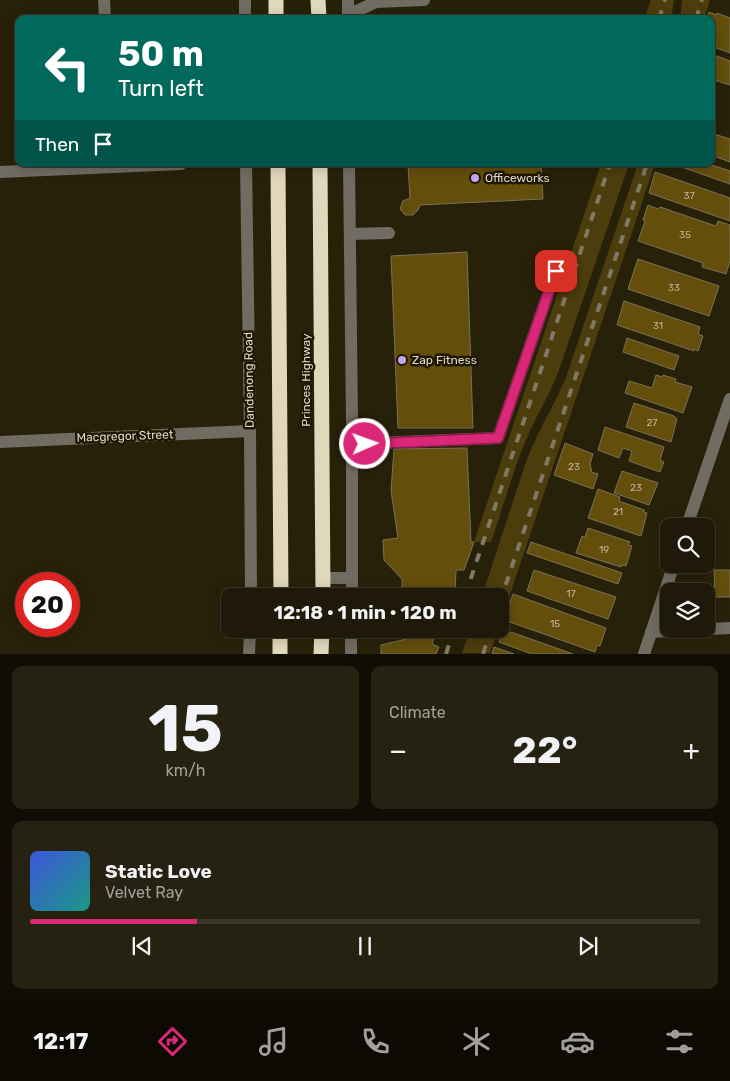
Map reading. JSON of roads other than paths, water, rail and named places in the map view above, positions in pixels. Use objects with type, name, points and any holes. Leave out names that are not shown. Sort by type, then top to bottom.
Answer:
[{"type":"highway","points":[[276,0],[276,15]]},
{"type":"highway","points":[[318,0],[319,15]]},
{"type":"highway","points":[[278,167],[281,588]]},
{"type":"highway","name":"Princes Highway","points":[[320,167],[323,588]]},
{"type":"highway","points":[[280,638],[280,654]]},
{"type":"highway","points":[[321,654],[322,638]]},
{"type":"street","points":[[104,0],[105,15]]},
{"type":"street","points":[[245,0],[245,15]]},
{"type":"street","points":[[348,0],[348,15]]},
{"type":"street","points":[[352,15],[376,2],[424,0]]},
{"type":"street","points":[[0,172],[113,167]]},
{"type":"street","name":"Dandenong Road","points":[[246,167],[251,588]]},
{"type":"street","points":[[349,167],[352,588]]},
{"type":"street","points":[[350,234],[389,233]]},
{"type":"street","points":[[352,444],[498,438],[556,271]]},
{"type":"street","points":[[690,518],[730,400]]},
{"type":"street","name":"Macgregor Street","points":[[0,442],[250,431]]},
{"type":"street","points":[[644,654],[671,573]]},
{"type":"street","points":[[323,578],[352,578]]},
{"type":"street","points":[[651,632],[730,628]]},
{"type":"street","points":[[249,654],[250,638]]},
{"type":"street","points":[[351,638],[351,654]]},
{"type":"railway","points":[[660,15],[665,0]]},
{"type":"railway","points":[[697,15],[702,0]]},
{"type":"railway","points":[[468,588],[609,167]]},
{"type":"railway","points":[[505,588],[646,167]]},
{"type":"railway","points":[[446,654],[451,638]]},
{"type":"railway","points":[[483,654],[488,638]]},
{"type":"place","name":"Officeworks","points":[[475,178]]},
{"type":"place","name":"Zap Fitness","points":[[402,360]]}]
